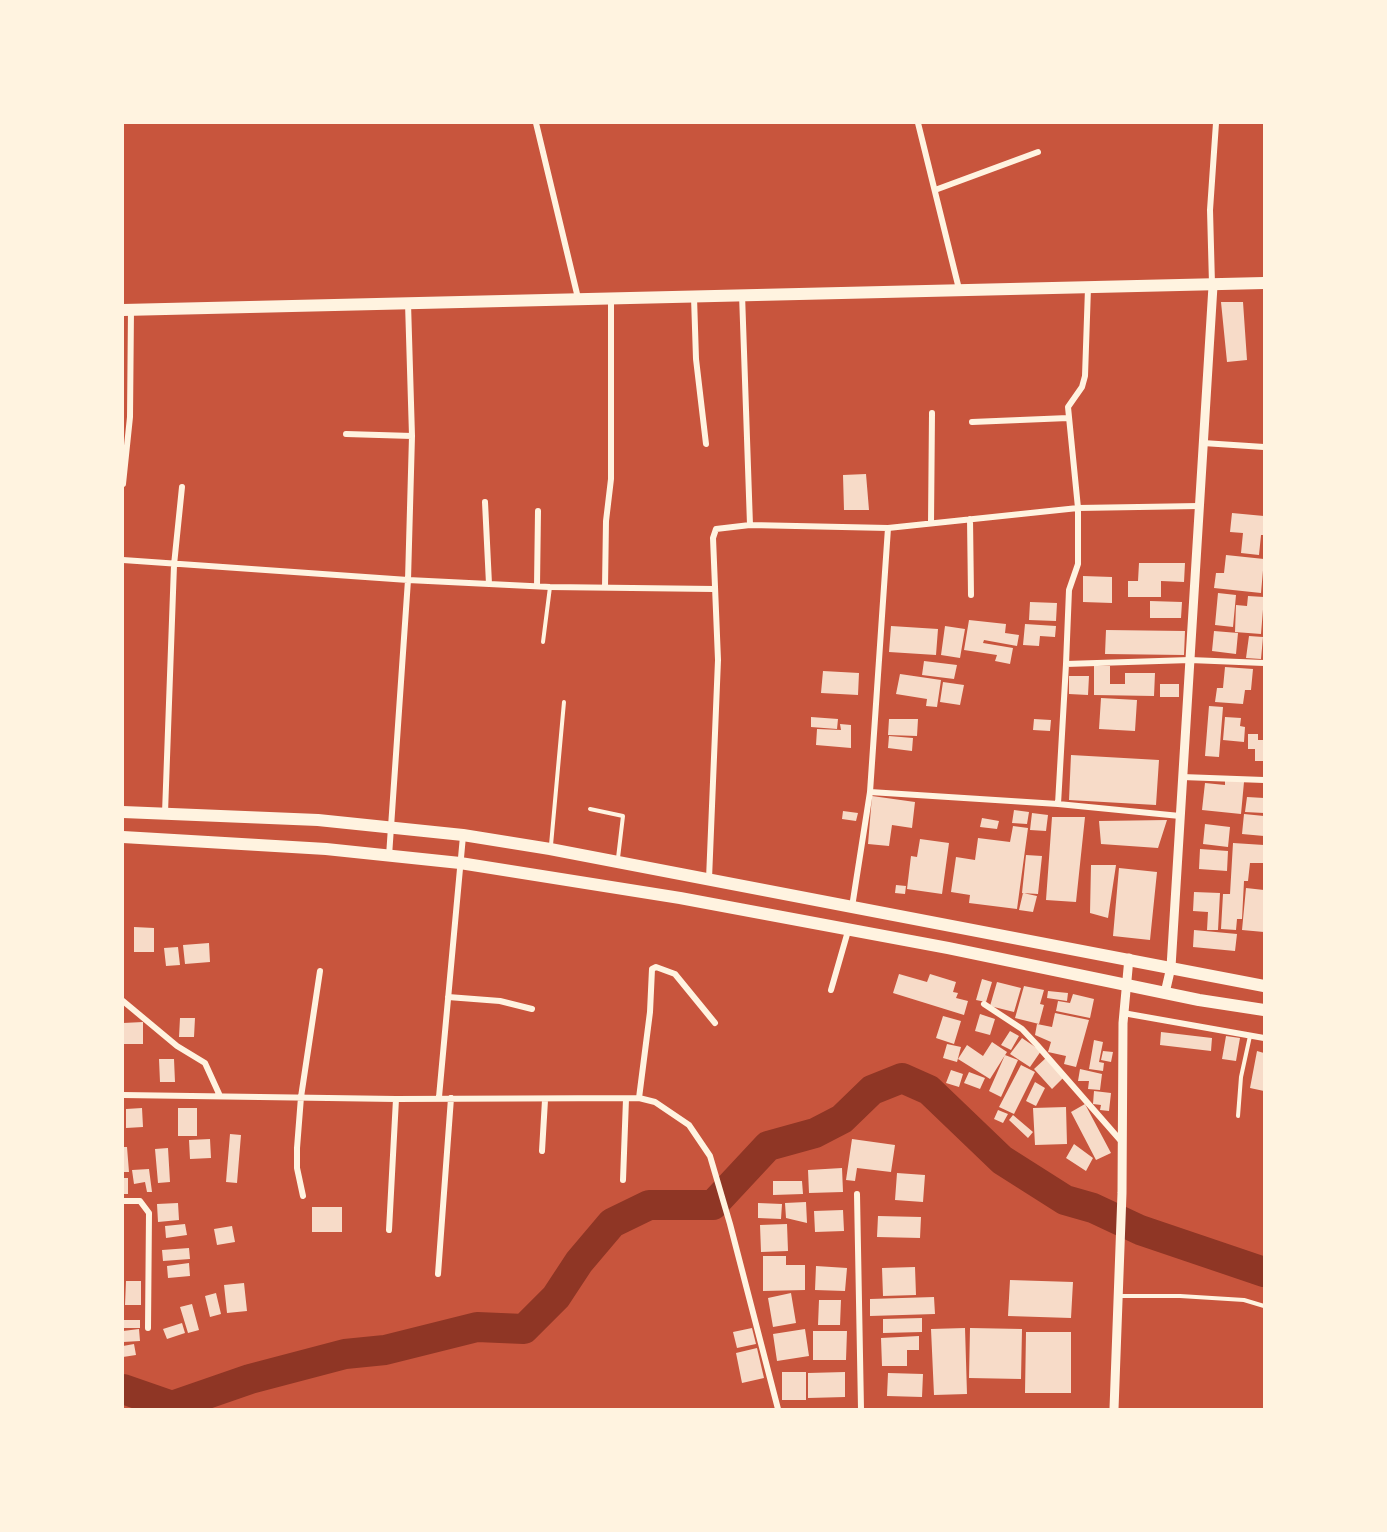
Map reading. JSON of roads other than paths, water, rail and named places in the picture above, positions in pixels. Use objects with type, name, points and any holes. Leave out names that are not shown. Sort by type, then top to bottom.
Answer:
[{"type":"main road","points":[[127,310],[1264,283]]},
{"type":"main road","points":[[123,812],[392,826],[463,835],[550,849],[1130,958],[1264,986]]},
{"type":"main road","points":[[123,837],[326,849],[460,863],[680,898],[959,950],[1126,986],[1264,1010]]},
{"type":"street","points":[[536,123],[578,298]]},
{"type":"street","points":[[918,123],[959,289]]},
{"type":"street","points":[[1165,993],[1171,967],[1213,286],[1210,210],[1216,123]]},
{"type":"street","points":[[935,190],[1038,152]]},
{"type":"street","points":[[1058,804],[1069,590],[1078,564],[1078,508],[1068,407],[1082,387],[1084,376],[1088,288]]},
{"type":"street","points":[[742,294],[750,525]]},
{"type":"street","points":[[694,297],[696,359],[706,444]]},
{"type":"street","points":[[605,587],[606,518],[611,479],[611,299]]},
{"type":"street","points":[[389,856],[408,580],[412,436],[408,302]]},
{"type":"street","points":[[123,484],[130,417],[127,310]]},
{"type":"street","points":[[931,523],[932,412]]},
{"type":"street","points":[[972,422],[1068,418]]},
{"type":"street","points":[[346,434],[412,436]]},
{"type":"street","points":[[1203,443],[1264,447]]},
{"type":"street","points":[[165,813],[174,565],[182,487]]},
{"type":"street","points":[[485,502],[489,584]]},
{"type":"street","points":[[710,879],[718,660],[713,532],[721,527],[750,525],[888,528],[1078,508],[1199,506]]},
{"type":"street","points":[[537,586],[538,510]]},
{"type":"street","points":[[970,519],[971,595]]},
{"type":"street","points":[[852,907],[870,792],[888,528]]},
{"type":"street","points":[[123,560],[489,584],[714,589]]},
{"type":"street","points":[[1066,664],[1190,660],[1264,663]]},
{"type":"street","points":[[1182,777],[1264,780]]},
{"type":"street","points":[[870,792],[1058,804],[1180,816]]},
{"type":"street","points":[[439,1097],[463,835]]},
{"type":"street","points":[[831,990],[848,931]]},
{"type":"street","points":[[1114,1409],[1122,1193],[1123,1013],[1130,958]]},
{"type":"street","points":[[639,1098],[650,1012],[652,969],[656,967],[675,974],[715,1023]]},
{"type":"street","points":[[303,1196],[297,1168],[301,1097],[320,971]]},
{"type":"street","points":[[448,997],[500,1001],[508,1005],[532,1009]]},
{"type":"street","points":[[123,1001],[177,1046],[205,1063],[220,1096]]},
{"type":"street","points":[[984,1004],[1022,1029],[1121,1141]]},
{"type":"street","points":[[1123,1013],[1264,1038]]},
{"type":"street","points":[[123,1095],[545,1100],[639,1098],[655,1102],[688,1125],[710,1156],[778,1409]]},
{"type":"street","points":[[438,1274],[451,1098]]},
{"type":"street","points":[[389,1230],[396,1099]]},
{"type":"street","points":[[623,1179],[627,1099]]},
{"type":"street","points":[[542,1151],[545,1100]]},
{"type":"street","points":[[857,1194],[861,1409]]},
{"type":"street","points":[[123,1201],[140,1201],[149,1212],[148,1328]]},
{"type":"lane","points":[[543,642],[550,586]]},
{"type":"lane","points":[[550,849],[564,702]]},
{"type":"lane","points":[[590,809],[623,816],[623,834],[617,862]]},
{"type":"lane","points":[[1238,1116],[1241,1077],[1250,1036]]},
{"type":"lane","points":[[1119,1296],[1180,1296],[1244,1300],[1264,1306]]},
{"type":"waterway","points":[[123,1389],[172,1406],[250,1379],[345,1354],[385,1350],[477,1327],[524,1329],[556,1297],[579,1262],[612,1223],[649,1205],[713,1205],[768,1146],[815,1133],[842,1119],[872,1090],[902,1078],[929,1090],[1002,1160],[1065,1200],[1093,1208],[1140,1230],[1264,1272]]}]
